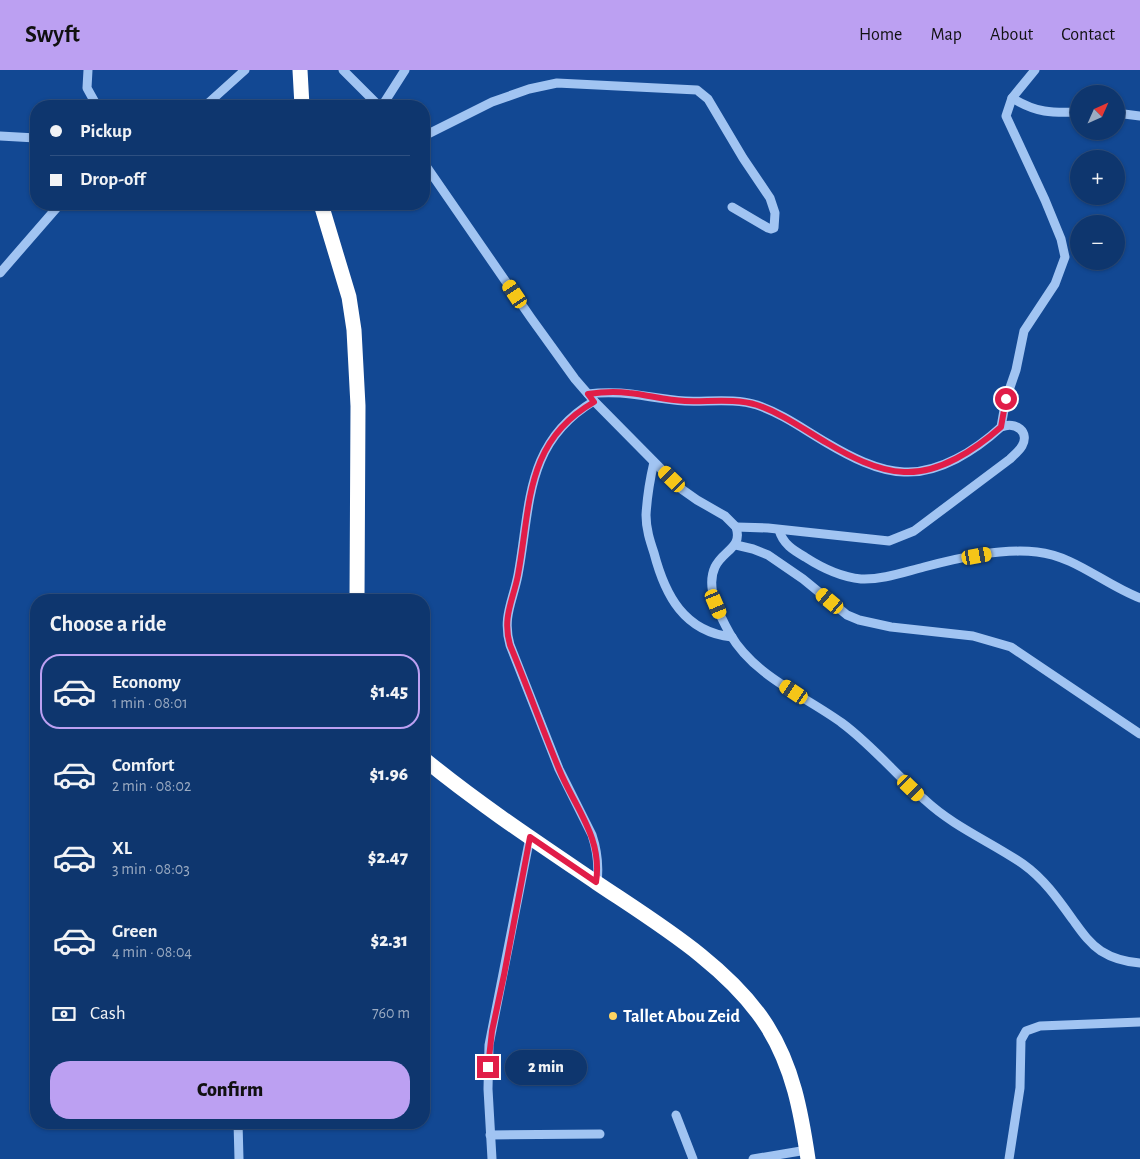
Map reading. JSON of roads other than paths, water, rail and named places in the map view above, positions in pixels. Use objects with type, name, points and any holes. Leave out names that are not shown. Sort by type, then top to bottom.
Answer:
[{"type":"highway","points":[[300,70],[302,100]]},
{"type":"highway","points":[[323,210],[349,297],[354,330],[358,406],[357,594]]},
{"type":"highway","points":[[430,763],[530,837],[647,916],[720,972],[755,1008],[780,1049],[792,1078],[807,1154]]},
{"type":"street","points":[[88,70],[87,88],[94,100]]},
{"type":"street","points":[[212,100],[245,70]]},
{"type":"street","points":[[344,70],[374,100]]},
{"type":"street","points":[[384,100],[405,70]]},
{"type":"street","points":[[1001,427],[1006,399],[1016,370],[1024,331],[1055,284],[1065,257],[1058,231],[1006,116],[1012,98],[1035,70]]},
{"type":"street","points":[[430,133],[492,102],[529,89],[557,83],[697,90],[708,99],[743,158],[770,198],[775,213],[774,228],[768,228],[732,207]]},
{"type":"street","points":[[1012,98],[1033,110],[1070,112]]},
{"type":"street","points":[[1125,114],[1140,116]]},
{"type":"street","points":[[0,136],[30,138]]},
{"type":"street","points":[[430,172],[531,318],[594,402],[691,496],[725,516],[736,527],[738,536],[736,545],[721,556],[712,576],[716,604],[732,637],[746,655],[768,674],[856,734],[945,817],[1022,864],[1038,876],[1050,888],[1094,945],[1115,958],[1140,963]]},
{"type":"street","points":[[0,273],[55,210]]},
{"type":"street","points":[[588,394],[627,392],[683,400],[755,404],[789,419],[841,451],[872,465],[904,472],[926,470],[953,460],[972,451],[1001,427],[1010,424],[1020,428],[1024,436],[1021,447],[1010,459],[914,531],[889,541],[736,527]]},
{"type":"street","points":[[594,402],[582,408],[567,422],[552,441],[537,468],[528,502],[518,576],[506,625],[510,645],[559,769],[592,834],[598,863],[596,882]]},
{"type":"street","points":[[654,462],[647,503],[647,526],[657,567],[666,592],[680,611],[701,628],[732,637]]},
{"type":"street","points":[[779,530],[782,539],[792,549],[812,562],[842,576],[861,579],[884,578],[942,562],[994,553],[1036,552],[1062,558],[1118,589],[1140,598]]},
{"type":"street","points":[[736,545],[768,555],[803,579],[847,615],[860,620],[891,627],[973,636],[1011,647],[1138,731]]},
{"type":"street","points":[[492,1159],[488,1081],[489,1046],[530,837]]},
{"type":"street","points":[[1009,1159],[1020,1088],[1020,1045],[1024,1033],[1040,1026],[1104,1022],[1139,1024]]},
{"type":"street","points":[[676,1115],[693,1159]]},
{"type":"street","points":[[238,1129],[239,1159]]},
{"type":"street","points":[[490,1135],[600,1134]]},
{"type":"street","points":[[753,1159],[807,1154]]},
{"type":"place","name":"Tallet Abou Zeid","points":[[613,1016]]}]
